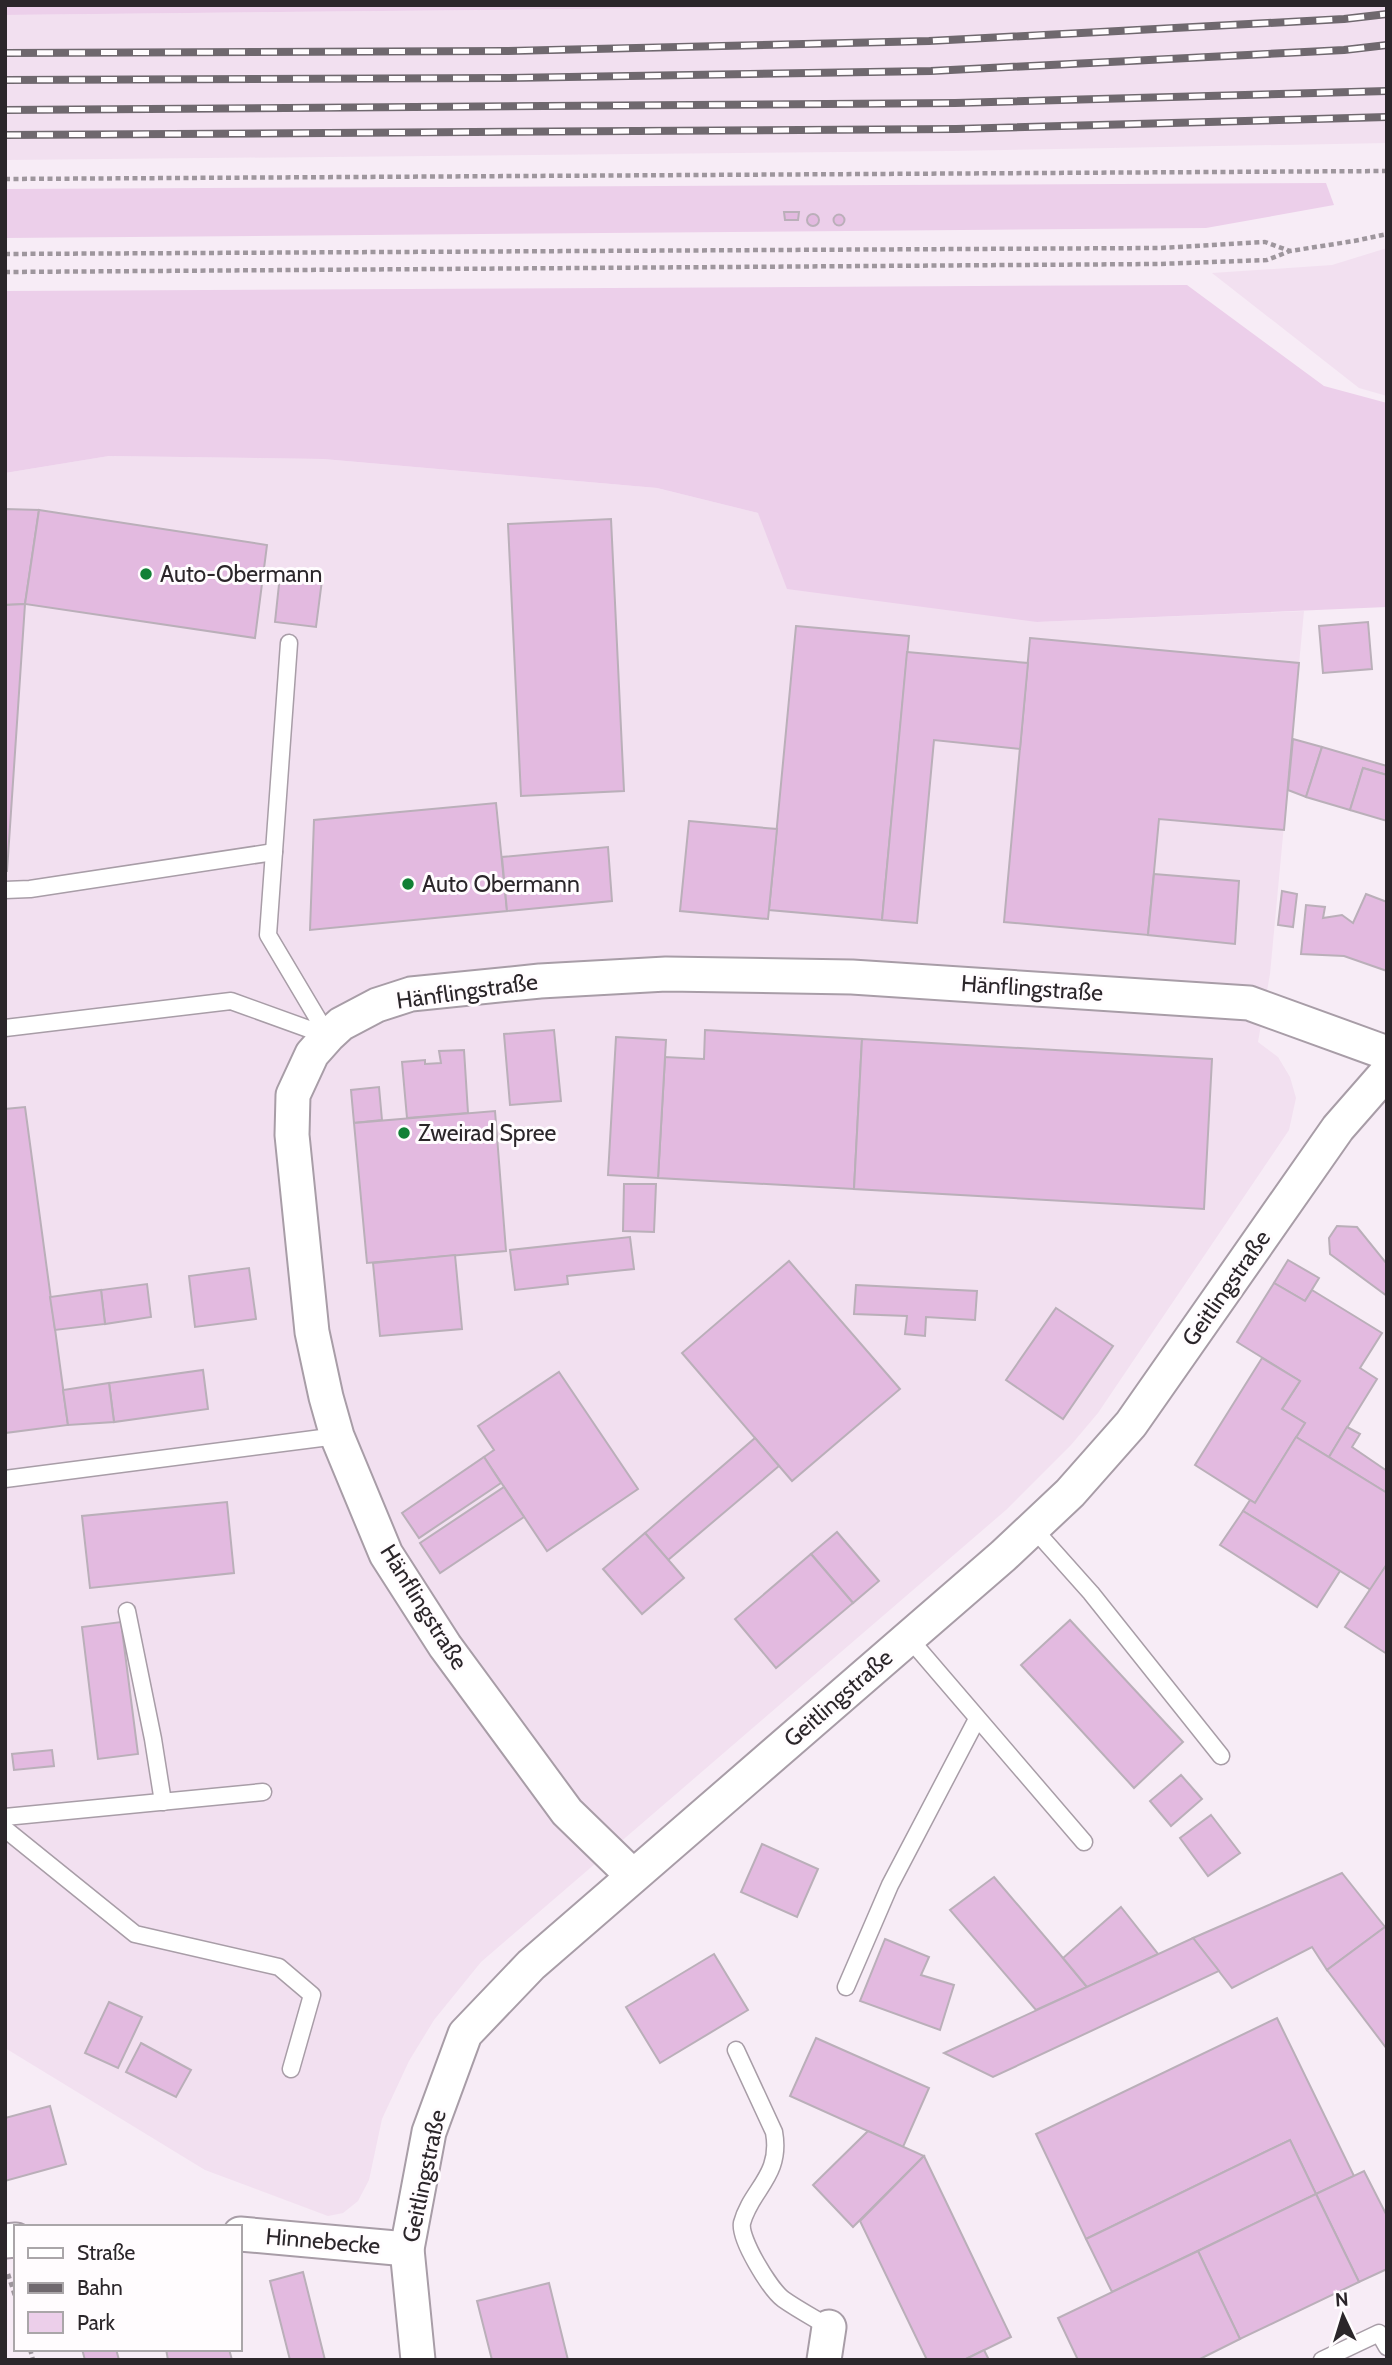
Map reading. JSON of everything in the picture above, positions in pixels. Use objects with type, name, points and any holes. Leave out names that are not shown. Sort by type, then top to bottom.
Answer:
[{"type":"street","name":"Hänflingstraße","points":[[633,1876],[567,1812],[445,1646],[386,1554],[337,1436],[312,1332],[292,1135],[293,1095],[312,1054],[328,1036],[341,1024],[377,1005],[411,994],[540,981],[666,974],[852,976],[1249,1003],[1387,1053]]},
{"type":"street","name":"Geitlingstraße","points":[[418,2360],[407,2249],[429,2132],[465,2034],[531,1965],[1070,1493],[1131,1424],[1338,1128],[1387,1072]]},
{"type":"street","name":"Hinnebecke","points":[[242,2234],[407,2249]]},
{"type":"street","points":[[824,2360],[829,2327]]},
{"type":"lane","points":[[289,643],[268,936],[328,1036]]},
{"type":"lane","points":[[5,890],[30,889],[274,852]]},
{"type":"lane","points":[[5,1028],[232,1001],[328,1036]]},
{"type":"lane","points":[[5,1479],[337,1436]]},
{"type":"lane","points":[[1033,1528],[1091,1592],[1222,1756]]},
{"type":"lane","points":[[127,1611],[163,1802]]},
{"type":"lane","points":[[908,1637],[1084,1842]]},
{"type":"lane","points":[[846,1987],[890,1885],[977,1718]]},
{"type":"lane","points":[[5,1817],[263,1791]]},
{"type":"lane","points":[[5,1829],[135,1934],[279,1967],[312,1995],[290,2070]]},
{"type":"lane","points":[[736,2050],[774,2133],[776,2143],[768,2177],[742,2223],[744,2240],[780,2297],[829,2327]]},
{"type":"lane","points":[[1322,2360],[1378,2333],[1387,2347]]},
{"type":"path","points":[[5,179],[1387,171]]},
{"type":"path","points":[[5,272],[1158,264],[1267,260],[1290,251],[1387,234]]},
{"type":"path","points":[[5,254],[1159,248],[1265,242],[1290,251]]},
{"type":"path","points":[[5,2263],[14,2292]]},
{"type":"shaded area","points":[[950,5],[1387,5],[1387,143],[952,151],[5,160],[5,15]]},
{"type":"shaded area","points":[[1387,248],[1387,396],[1359,388],[1212,273],[1332,265]]},
{"type":"shaded area","points":[[109,456],[323,459],[657,488],[758,513],[1037,622],[1304,611],[1270,974],[1258,1042],[1278,1057],[1290,1077],[1296,1098],[1289,1130],[1098,1413],[1071,1445],[1006,1510],[481,1962],[434,2020],[409,2061],[382,2119],[369,2180],[358,2201],[343,2213],[328,2216],[205,2170],[5,2048],[5,473]]},
{"type":"green space","points":[[5,5],[950,5],[5,15]]},
{"type":"green space","points":[[1326,183],[1334,205],[1206,228],[5,238],[5,189]]},
{"type":"green space","points":[[1187,285],[1324,386],[1387,403],[1387,607],[1037,622],[787,589],[758,513],[657,488],[323,459],[109,456],[5,473],[5,291]]},
{"type":"building","points":[[784,212],[799,212],[798,220],[785,220]]},
{"type":"building","points":[[813,214],[819,220],[813,226],[807,220]]},
{"type":"building","points":[[839,214],[845,220],[839,226],[833,220]]},
{"type":"building","points":[[5,509],[39,510],[25,604],[5,605]]},
{"type":"building","name":"Auto-Obermann","points":[[39,510],[267,545],[255,638],[25,604]]},
{"type":"building","points":[[611,519],[624,791],[521,796],[508,524]]},
{"type":"building","points":[[280,575],[322,580],[316,627],[275,622]]},
{"type":"building","points":[[25,604],[7,871],[5,871],[5,605]]},
{"type":"building","points":[[1368,622],[1372,669],[1323,673],[1319,626]]},
{"type":"building","points":[[796,626],[909,636],[882,920],[769,910]]},
{"type":"building","points":[[1030,638],[1299,663],[1284,830],[1159,819],[1148,935],[1004,922]]},
{"type":"building","points":[[907,652],[1028,663],[1020,749],[934,740],[917,923],[882,920]]},
{"type":"building","points":[[1293,739],[1322,747],[1306,797],[1288,790]]},
{"type":"building","points":[[1322,747],[1387,766],[1387,775],[1363,768],[1350,810],[1306,797]]},
{"type":"building","points":[[1363,768],[1387,775],[1387,821],[1350,810]]},
{"type":"building","name":"Auto Obermann","points":[[496,803],[507,911],[310,930],[314,820]]},
{"type":"building","points":[[689,821],[777,829],[768,919],[680,911]]},
{"type":"building","points":[[608,847],[612,901],[507,911],[502,857]]},
{"type":"building","points":[[1154,874],[1239,881],[1235,944],[1148,935]]},
{"type":"building","points":[[1282,891],[1297,894],[1293,927],[1278,925]]},
{"type":"building","points":[[1366,894],[1387,902],[1387,971],[1344,956],[1301,954],[1306,905],[1325,907],[1323,918],[1342,915],[1353,923]]},
{"type":"building","points":[[554,1030],[561,1101],[510,1105],[504,1034]]},
{"type":"building","points":[[705,1030],[862,1039],[854,1189],[658,1178],[665,1057],[704,1059]]},
{"type":"building","points":[[616,1037],[666,1040],[658,1178],[608,1175]]},
{"type":"building","points":[[862,1039],[1212,1059],[1204,1209],[854,1189]]},
{"type":"building","points":[[464,1050],[468,1113],[407,1118],[402,1062],[425,1060],[425,1064],[441,1063],[439,1051]]},
{"type":"building","points":[[379,1087],[382,1120],[354,1123],[351,1090]]},
{"type":"building","points":[[25,1107],[68,1425],[5,1433],[5,1109]]},
{"type":"building","points":[[495,1111],[506,1251],[367,1263],[354,1123]]},
{"type":"building","points":[[624,1184],[656,1184],[654,1232],[623,1231]]},
{"type":"building","points":[[1337,1226],[1357,1227],[1387,1264],[1387,1296],[1330,1254],[1329,1238]]},
{"type":"building","points":[[630,1237],[634,1269],[567,1276],[568,1284],[515,1290],[510,1250]]},
{"type":"building","points":[[455,1255],[462,1329],[380,1336],[373,1263]]},
{"type":"building","points":[[1288,1260],[1319,1278],[1305,1301],[1274,1283]]},
{"type":"building","points":[[789,1261],[900,1389],[792,1481],[682,1353]]},
{"type":"building","points":[[249,1268],[256,1319],[195,1327],[189,1276]]},
{"type":"building","points":[[1274,1283],[1305,1301],[1312,1290],[1382,1333],[1360,1368],[1377,1379],[1329,1457],[1296,1437],[1305,1423],[1282,1409],[1300,1381],[1237,1342]]},
{"type":"building","points":[[147,1284],[151,1317],[105,1324],[101,1290]]},
{"type":"building","points":[[856,1285],[977,1291],[975,1320],[926,1317],[925,1336],[905,1334],[907,1316],[854,1314]]},
{"type":"building","points":[[101,1290],[105,1324],[55,1330],[50,1297]]},
{"type":"building","points":[[1056,1308],[1113,1346],[1063,1419],[1006,1380]]},
{"type":"building","points":[[1262,1358],[1300,1381],[1282,1409],[1305,1423],[1255,1503],[1195,1465]]},
{"type":"building","points":[[203,1370],[208,1409],[114,1422],[109,1383]]},
{"type":"building","points":[[559,1372],[638,1489],[547,1551],[484,1457],[494,1450],[478,1426]]},
{"type":"building","points":[[109,1383],[114,1422],[68,1425],[63,1390]]},
{"type":"building","points":[[1347,1427],[1360,1434],[1352,1447],[1387,1471],[1387,1493],[1329,1457]]},
{"type":"building","points":[[1296,1437],[1387,1493],[1387,1564],[1371,1590],[1243,1511],[1250,1500],[1255,1503]]},
{"type":"building","points":[[755,1438],[779,1466],[668,1560],[645,1533]]},
{"type":"building","points":[[484,1457],[501,1483],[419,1538],[402,1513]]},
{"type":"building","points":[[504,1487],[524,1517],[440,1573],[420,1543]]},
{"type":"building","points":[[227,1502],[234,1573],[90,1588],[82,1516]]},
{"type":"building","points":[[1243,1511],[1340,1571],[1317,1607],[1220,1545]]},
{"type":"building","points":[[837,1532],[879,1581],[853,1603],[811,1554]]},
{"type":"building","points":[[645,1533],[684,1578],[642,1614],[603,1569]]},
{"type":"building","points":[[811,1554],[853,1603],[776,1668],[735,1619]]},
{"type":"building","points":[[1387,1564],[1387,1654],[1345,1627]]},
{"type":"building","points":[[1070,1620],[1183,1742],[1134,1788],[1021,1665]]},
{"type":"building","points":[[121,1622],[138,1754],[98,1759],[82,1627]]},
{"type":"building","points":[[52,1750],[54,1766],[14,1770],[12,1754]]},
{"type":"building","points":[[1181,1775],[1202,1799],[1171,1826],[1150,1801]]},
{"type":"building","points":[[1211,1815],[1240,1853],[1208,1876],[1180,1838]]},
{"type":"building","points":[[762,1844],[818,1869],[797,1917],[741,1892]]},
{"type":"building","points":[[1342,1873],[1385,1927],[1327,1970],[1312,1947],[1232,1988],[1193,1938]]},
{"type":"building","points":[[994,1877],[1087,1987],[1036,2010],[950,1910]]},
{"type":"building","points":[[1121,1907],[1158,1954],[1087,1987],[1063,1958]]},
{"type":"building","points":[[1385,1927],[1387,1929],[1387,2049],[1327,1970]]},
{"type":"building","points":[[1193,1938],[1219,1971],[993,2077],[944,2053]]},
{"type":"building","points":[[885,1939],[929,1957],[921,1975],[954,1985],[940,2030],[860,2001]]},
{"type":"building","points":[[714,1954],[748,2010],[660,2063],[626,2007]]},
{"type":"building","points":[[109,2002],[142,2017],[118,2068],[85,2053]]},
{"type":"building","points":[[1277,2018],[1354,2176],[1316,2194],[1290,2140],[1086,2239],[1036,2134]]},
{"type":"building","points":[[816,2038],[929,2088],[903,2147],[790,2096]]},
{"type":"building","points":[[141,2043],[191,2070],[176,2097],[126,2072]]},
{"type":"building","points":[[50,2106],[66,2164],[5,2181],[5,2118]]},
{"type":"building","points":[[868,2131],[924,2156],[853,2227],[813,2185]]},
{"type":"building","points":[[1290,2140],[1316,2194],[1112,2292],[1086,2239]]},
{"type":"building","points":[[924,2156],[1011,2337],[964,2360],[927,2360],[860,2221]]},
{"type":"building","points":[[1364,2171],[1387,2216],[1387,2269],[1359,2282],[1316,2194]]},
{"type":"building","points":[[1316,2194],[1359,2282],[1240,2339],[1198,2251]]},
{"type":"building","points":[[1198,2251],[1240,2339],[1198,2360],[1078,2360],[1058,2318]]},
{"type":"building","points":[[303,2272],[325,2360],[290,2360],[270,2281]]},
{"type":"building","points":[[549,2283],[568,2360],[492,2360],[477,2301]]},
{"type":"building","points":[[984,2350],[989,2360],[964,2360]]},
{"type":"building","points":[[83,2351],[117,2351],[119,2360],[85,2360]]},
{"type":"building","points":[[166,2351],[230,2351],[232,2360],[168,2360]]},
{"type":"railway","points":[[5,53],[505,51],[929,41],[1344,19],[1387,14]]},
{"type":"railway","points":[[5,80],[505,78],[931,71],[1344,50],[1387,45]]},
{"type":"railway","points":[[5,110],[955,103],[1387,91]]},
{"type":"railway","points":[[5,135],[956,129],[1387,117]]},
{"type":"place","name":"Auto-Obermann","points":[[146,574]]},
{"type":"place","name":"Auto Obermann","points":[[408,884]]},
{"type":"place","name":"Zweirad Spree","points":[[404,1133]]}]
